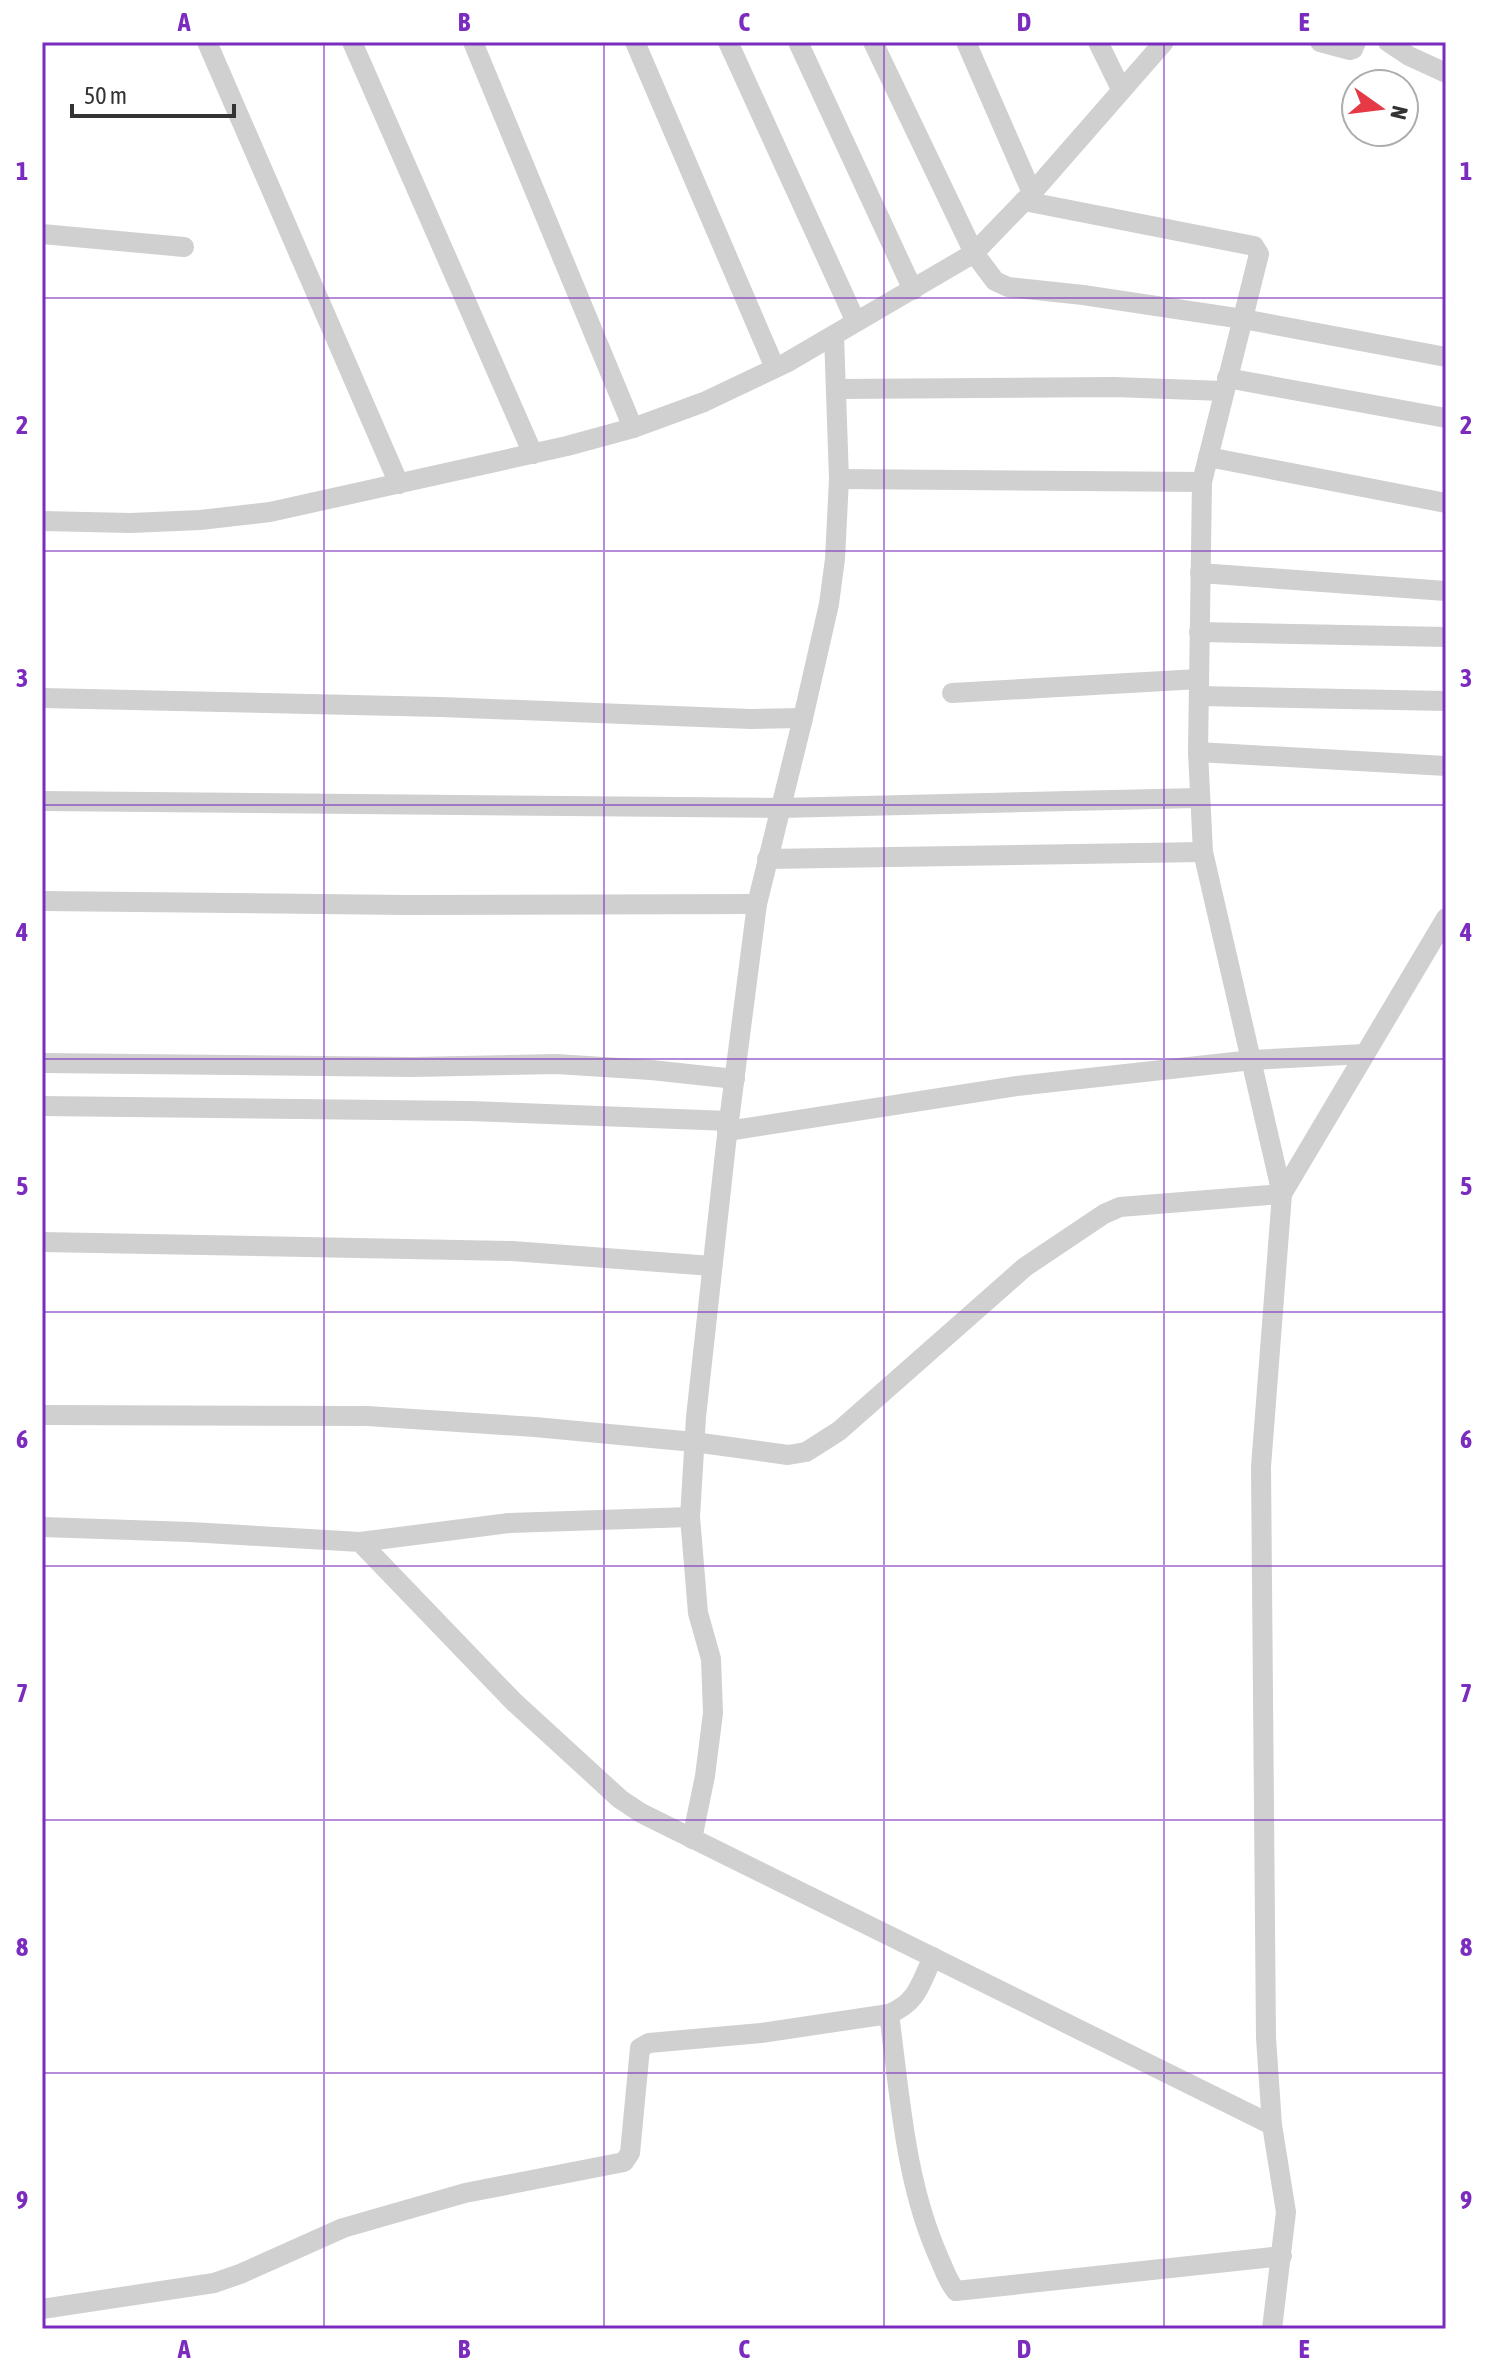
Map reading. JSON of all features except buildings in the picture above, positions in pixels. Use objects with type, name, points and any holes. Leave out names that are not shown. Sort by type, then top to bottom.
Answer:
[{"type":"street","points":[[207,42],[399,484]]},
{"type":"street","points":[[352,42],[533,454]]},
{"type":"street","points":[[473,42],[633,428]]},
{"type":"street","points":[[635,42],[775,368]]},
{"type":"street","points":[[728,42],[856,322]]},
{"type":"street","points":[[798,42],[913,290]]},
{"type":"street","points":[[873,42],[974,253],[995,281],[1008,287],[1243,319],[1446,357]]},
{"type":"street","points":[[966,42],[1028,197]]},
{"type":"street","points":[[1098,42],[1121,89]]},
{"type":"street","points":[[42,521],[131,523],[200,520],[270,512],[533,454],[633,428],[704,402],[775,368],[974,253],[1028,197],[1164,42]]},
{"type":"street","points":[[1320,42],[1350,50],[1356,42]]},
{"type":"street","points":[[1388,42],[1409,56],[1446,73]]},
{"type":"street","points":[[1028,197],[1258,249],[1202,482],[1198,798],[1203,852],[1282,1194],[1261,1467],[1266,2038],[1272,2125],[1286,2212],[1272,2329]]},
{"type":"street","points":[[42,234],[184,247]]},
{"type":"street","points":[[692,1839],[705,1776],[713,1713],[711,1659],[698,1613],[690,1517],[694,1442],[728,1126],[757,904],[829,604],[837,543],[838,389],[834,335]]},
{"type":"street","points":[[838,389],[1225,385],[1446,418]]},
{"type":"street","points":[[1208,457],[1446,503]]},
{"type":"street","points":[[839,479],[1202,482]]},
{"type":"street","points":[[1200,573],[1446,591]]},
{"type":"street","points":[[1199,632],[1446,637]]},
{"type":"street","points":[[952,693],[1199,687],[1446,701]]},
{"type":"street","points":[[42,698],[803,718]]},
{"type":"street","points":[[1198,752],[1446,766]]},
{"type":"street","points":[[42,801],[780,808],[1198,798]]},
{"type":"street","points":[[767,859],[1203,852]]},
{"type":"street","points":[[42,901],[406,905],[757,904]]},
{"type":"street","points":[[1282,1194],[1446,918]]},
{"type":"street","points":[[42,1106],[470,1111],[728,1126],[1017,1086],[1252,1060],[1364,1054]]},
{"type":"street","points":[[42,1063],[412,1067],[556,1064],[735,1079]]},
{"type":"street","points":[[42,1415],[367,1416],[535,1427],[694,1442],[788,1455],[806,1452],[839,1431],[1025,1267],[1104,1214],[1120,1207],[1282,1194]]},
{"type":"street","points":[[42,1242],[512,1251],[712,1266]]},
{"type":"street","points":[[42,1527],[360,1542],[509,1523],[690,1517]]},
{"type":"street","points":[[360,1542],[514,1702],[620,1799],[641,1813],[1272,2125]]},
{"type":"street","points":[[42,2309],[214,2283],[343,2228],[465,2193],[624,2162],[630,2153],[640,2048],[649,2043],[761,2033],[889,2014],[905,2008],[912,2001],[933,1957]]},
{"type":"street","points":[[889,2014],[904,2134],[918,2199],[926,2228],[956,2291],[1282,2256]]}]
